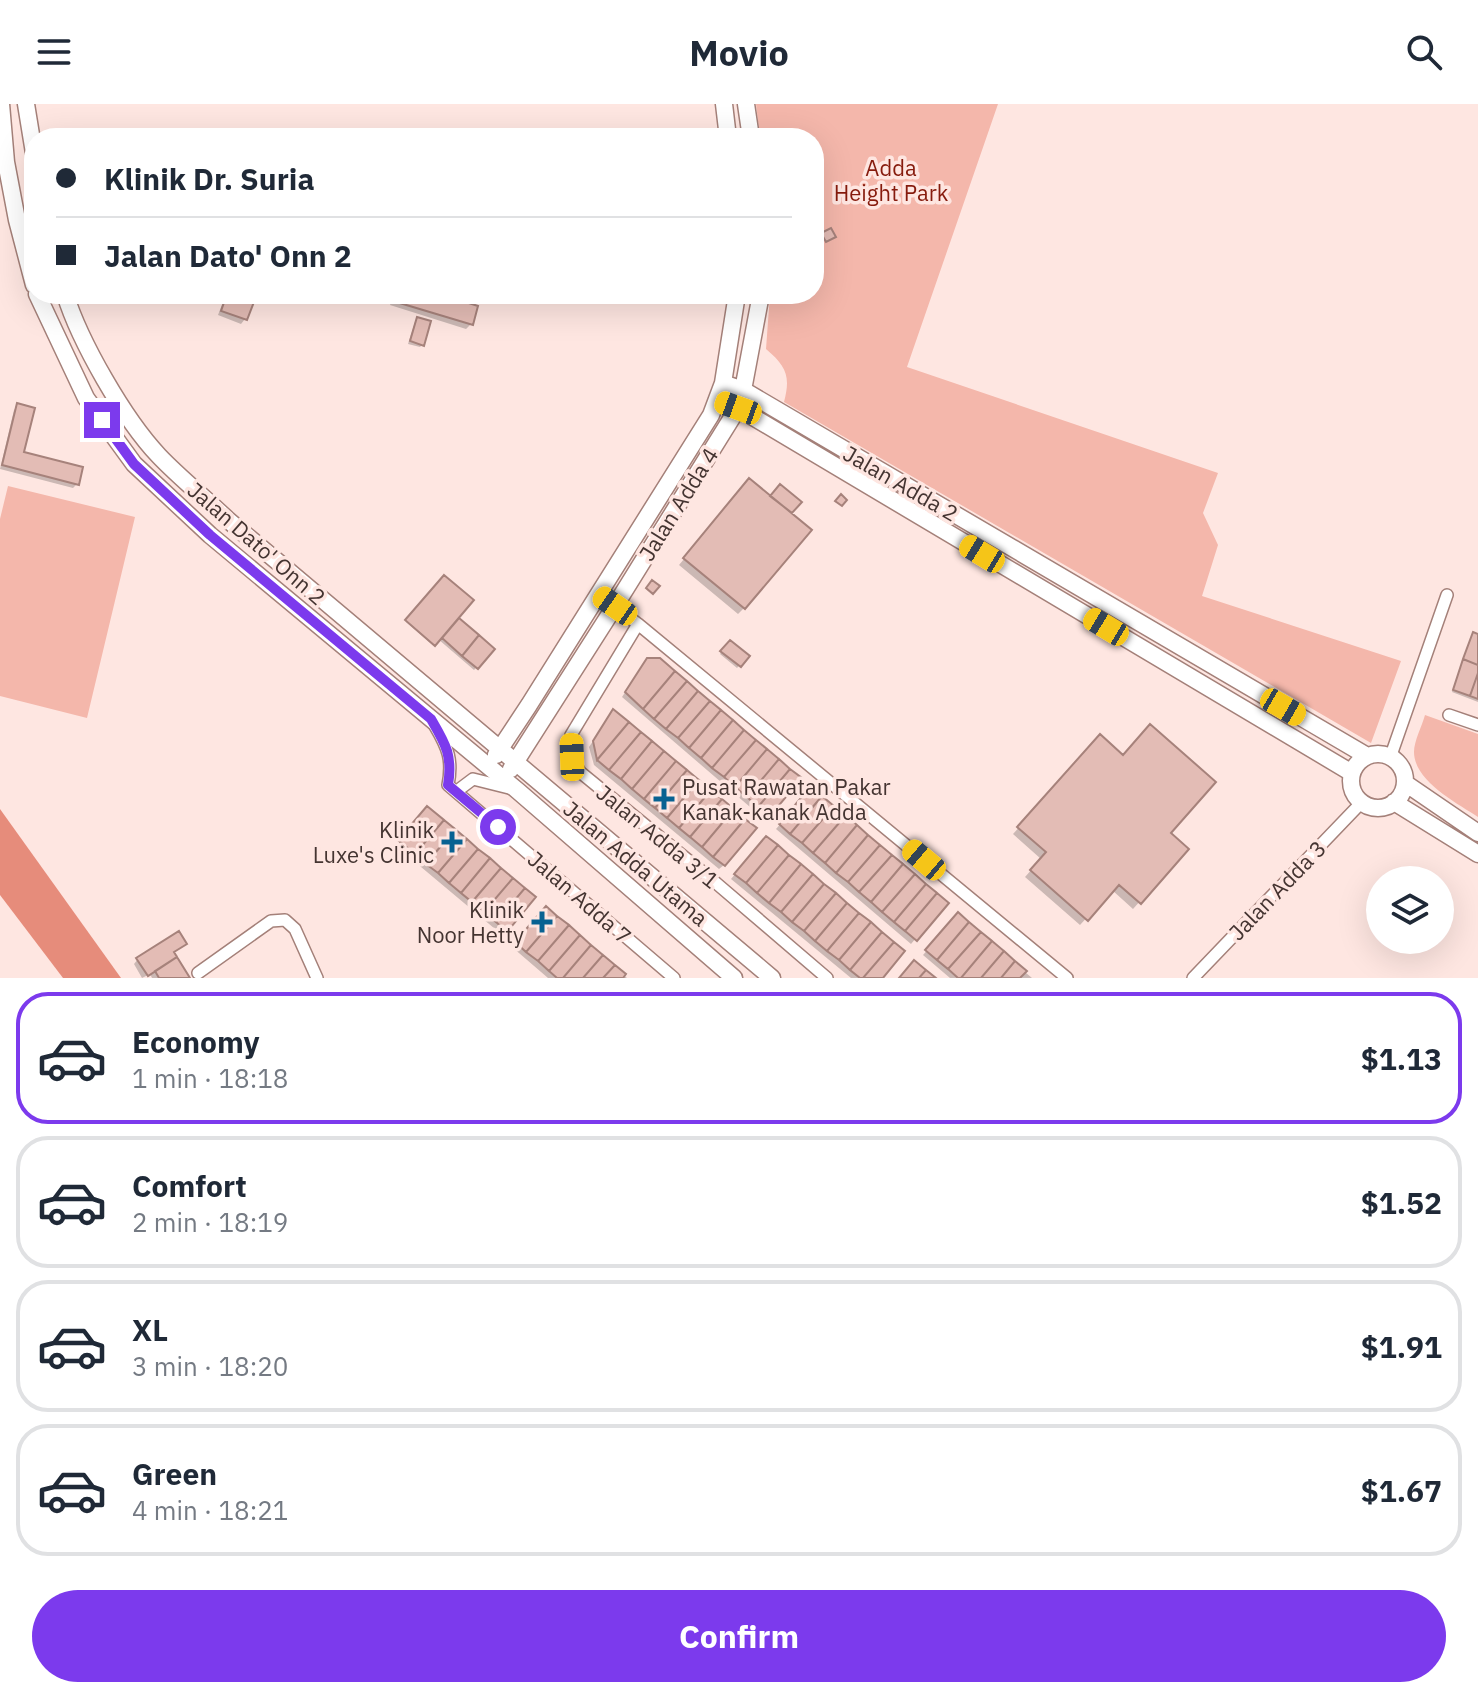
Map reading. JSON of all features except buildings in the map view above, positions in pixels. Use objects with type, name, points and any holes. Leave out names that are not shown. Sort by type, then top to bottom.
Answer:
[{"type":"street","points":[[1,104],[6,162],[24,247]]},
{"type":"street","points":[[26,104],[30,128]]},
{"type":"street","points":[[724,104],[727,128]]},
{"type":"street","points":[[746,104],[750,128]]},
{"type":"street","name":"Jalan Dato' Onn 2","points":[[42,304],[86,398],[134,464],[210,535],[487,765]]},
{"type":"street","name":"Jalan Dato' Onn 2","points":[[69,304],[122,408],[157,454],[228,520],[500,749]]},
{"type":"street","name":"Jalan Adda 4","points":[[487,765],[711,415],[723,383],[735,304]]},
{"type":"street","name":"Jalan Adda 4","points":[[503,779],[738,408],[759,304]]},
{"type":"street","name":"Jalan Adda 2","points":[[723,383],[743,390],[1367,756],[1390,758]]},
{"type":"street","name":"Jalan Adda 2","points":[[717,401],[738,408],[1352,773]]},
{"type":"street","points":[[716,444],[742,424],[783,435]]},
{"type":"street","points":[[599,594],[1067,978]]},
{"type":"street","points":[[1367,756],[1352,773],[1352,789],[1361,803],[1374,808],[1388,806],[1400,797],[1405,783],[1401,768],[1390,758],[1447,595]]},
{"type":"street","name":"Jalan Adda 3/1","points":[[638,624],[571,735],[572,757],[580,772],[827,978]]},
{"type":"street","points":[[1449,715],[1478,725]]},
{"type":"street","points":[[431,719],[446,744],[452,788],[473,779],[518,791]]},
{"type":"street","name":"Jalan Adda Utama","points":[[500,749],[772,978]]},
{"type":"street","name":"Jalan Adda Utama","points":[[487,765],[734,978]]},
{"type":"street","points":[[1405,783],[1478,833]]},
{"type":"street","name":"Jalan Adda 7","points":[[452,788],[674,978]]},
{"type":"street","points":[[1394,802],[1478,854]]},
{"type":"street","name":"Jalan Adda 3","points":[[1193,978],[1361,803]]},
{"type":"street","points":[[198,973],[271,921],[285,920],[295,929],[317,978]]},
{"type":"green space","name":"Adda Height Park","points":[[756,104],[998,104],[907,367],[1218,473],[1203,513],[1218,545],[1202,596],[1401,661],[1371,743],[784,402],[787,385],[785,372],[766,349],[769,304],[824,304],[824,128],[759,128]]},
{"type":"green space","points":[[8,486],[135,517],[87,718],[0,696],[0,519]]},
{"type":"green space","points":[[1425,715],[1478,734],[1478,817],[1438,790],[1416,763],[1414,748]]},
{"type":"shaded area","points":[[0,809],[121,978],[63,978],[0,895]]},
{"type":"place","name":"Pusat Rawatan Pakar Kanak-kanak Adda","points":[[664,799]]},
{"type":"place","name":"Klinik Luxe's Clinic","points":[[452,842]]},
{"type":"place","name":"Klinik Noor Hetty","points":[[542,922]]},
{"type":"route","points":[[102,420],[134,464],[210,535],[431,719],[446,744],[450,759],[448,785],[498,827]]}]
